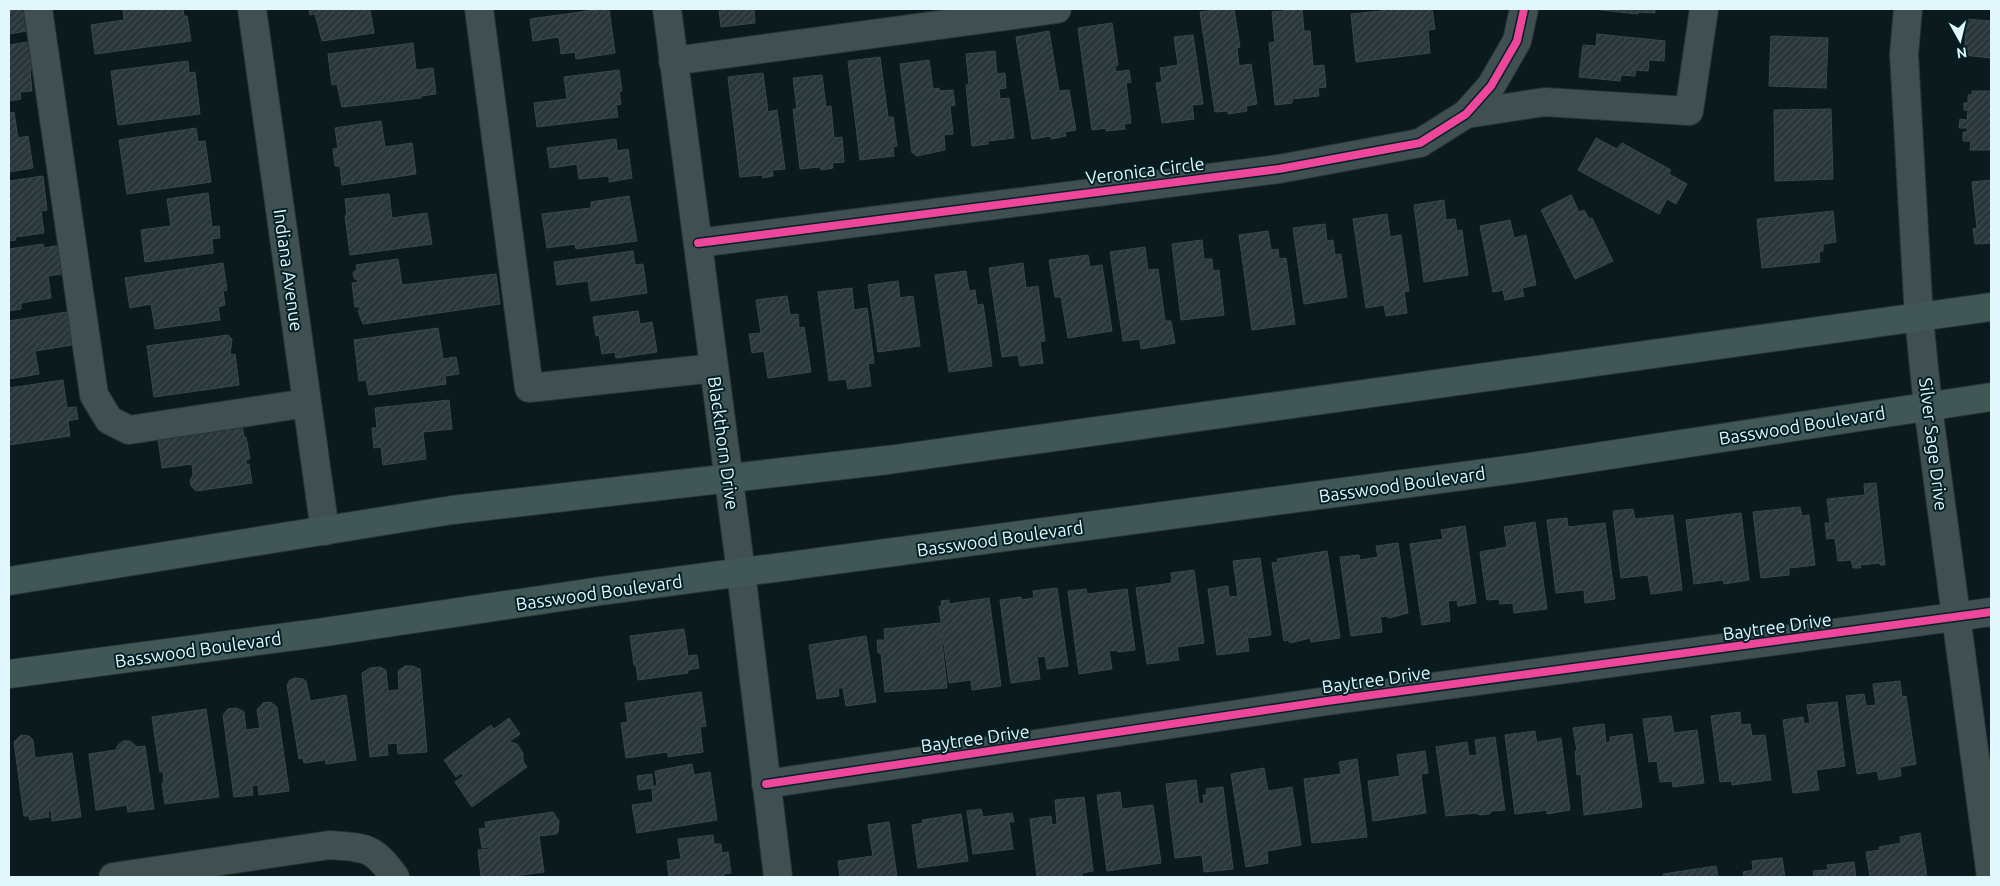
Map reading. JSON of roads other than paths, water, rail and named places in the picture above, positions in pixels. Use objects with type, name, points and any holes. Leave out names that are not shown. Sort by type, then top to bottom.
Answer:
[{"type":"main road","points":[[9,581],[452,510],[888,460],[1991,307]]},
{"type":"main road","name":"Basswood Boulevard","points":[[9,674],[318,633],[742,572],[1520,468],[1991,397]]},
{"type":"street","points":[[38,9],[94,396],[109,420],[129,430],[307,403]]},
{"type":"street","name":"Indiana Avenue","points":[[252,9],[325,531]]},
{"type":"street","points":[[479,9],[529,388],[714,368]]},
{"type":"street","name":"Blackthorn Drive","points":[[666,9],[742,572],[778,877]]},
{"type":"street","points":[[673,61],[1056,9]]},
{"type":"street","name":"Veronica Circle","points":[[698,243],[1279,168],[1420,143],[1466,114],[1491,86],[1517,41],[1524,9]]},
{"type":"street","points":[[1466,114],[1545,102],[1689,111],[1704,9]]},
{"type":"street","name":"Silver Sage Drive","points":[[1908,9],[1904,54],[1919,318],[1928,407],[1991,877]]},
{"type":"street","name":"Baytree Drive","points":[[766,784],[1327,701],[1991,612]]},
{"type":"street","points":[[113,877],[330,845],[365,848],[389,869]]}]
